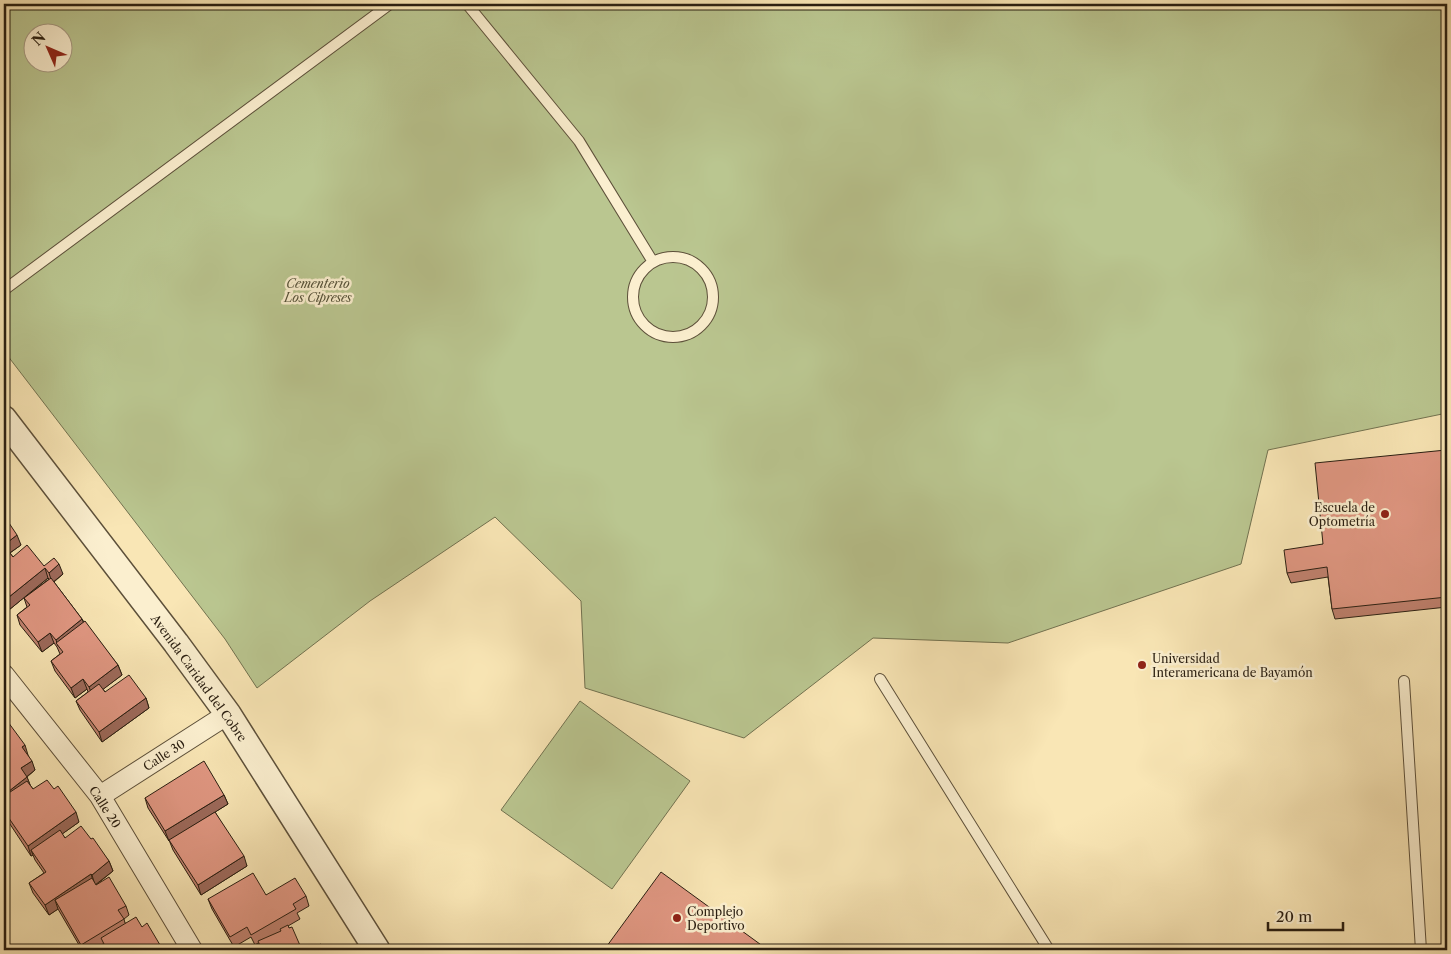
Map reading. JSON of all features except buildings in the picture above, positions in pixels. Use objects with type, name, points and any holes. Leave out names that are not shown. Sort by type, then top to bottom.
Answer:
[{"type":"street","name":"Avenida Caridad del Cobre","points":[[4,419],[228,714],[376,950]]},
{"type":"street","name":"Calle 20","points":[[4,675],[100,796],[192,950]]},
{"type":"street","name":"Calle 30","points":[[100,796],[228,714]]},
{"type":"lane","points":[[4,290],[390,4]]},
{"type":"lane","points":[[467,4],[578,141],[653,262]]},
{"type":"lane","points":[[678,257],[690,260],[708,278],[713,302],[709,314],[701,325],[690,334],[677,337],[663,336],[651,331],[641,321],[635,309],[633,296],[636,282],[643,271],[653,262],[665,258],[678,257]]},
{"type":"lane","points":[[880,679],[1049,950]]},
{"type":"lane","points":[[1404,680],[1421,950]]},
{"type":"green space","name":"Cementerio Los Cipreses","points":[[4,4],[1447,4],[1447,413],[1268,450],[1241,564],[1008,643],[873,638],[744,738],[585,688],[581,601],[495,517],[370,601],[257,688],[225,639],[4,351]]},
{"type":"green space","points":[[580,701],[690,781],[612,889],[501,810]]},
{"type":"place","name":"Escuela de Optometría","points":[[1385,514]]},
{"type":"place","name":"Universidad Interamericana de Bayamón","points":[[1142,665]]},
{"type":"place","name":"Complejo Deportivo","points":[[677,918]]}]
